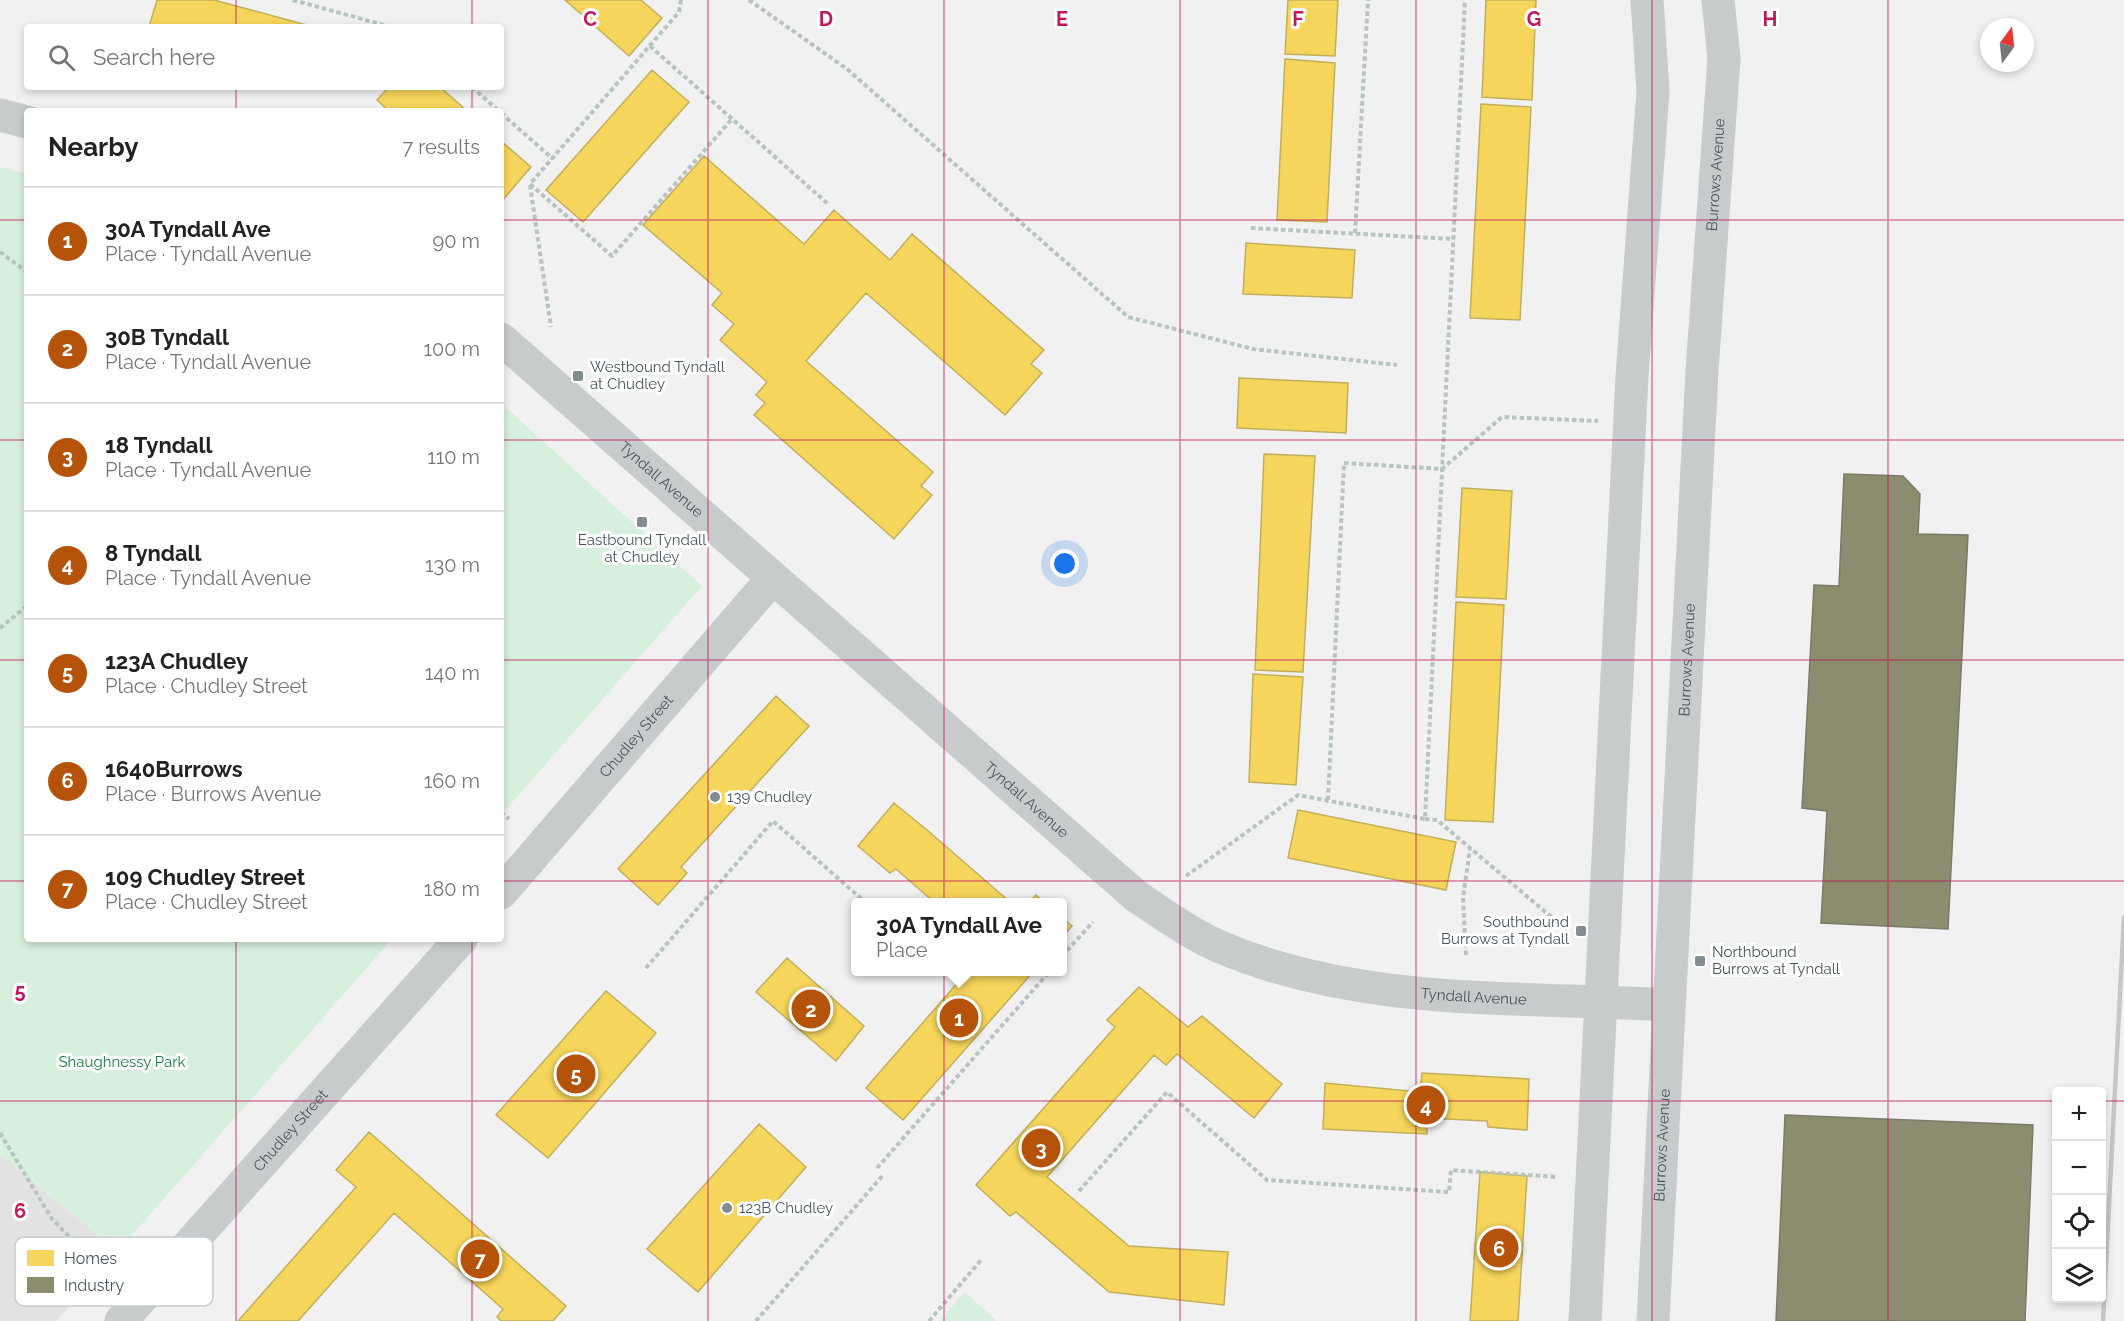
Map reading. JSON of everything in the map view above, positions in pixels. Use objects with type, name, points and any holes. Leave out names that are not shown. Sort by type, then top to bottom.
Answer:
[{"type":"street","points":[[1585,1321],[1603,1001],[1632,376],[1653,91],[1647,0]]},
{"type":"street","name":"Burrows Avenue","points":[[1653,1321],[1702,371],[1724,58],[1718,0]]},
{"type":"street","points":[[0,115],[24,121]]},
{"type":"street","name":"Tyndall Avenue","points":[[504,342],[1136,896],[1172,920],[1217,945],[1270,965],[1367,987],[1417,993],[1668,1005]]},
{"type":"street","name":"Chudley Street","points":[[504,890],[772,579]]},
{"type":"street","name":"Chudley Street","points":[[196,1237],[458,942]]},
{"type":"street","name":"Chudley Street","points":[[121,1321],[134,1306]]},
{"type":"path","points":[[293,0],[380,24]]},
{"type":"path","points":[[530,184],[679,12],[681,0]]},
{"type":"path","points":[[749,0],[847,69],[1128,317],[1253,349],[1397,365]]},
{"type":"path","points":[[1355,233],[1368,0]]},
{"type":"path","points":[[1425,819],[1465,0]]},
{"type":"path","points":[[650,46],[828,204]]},
{"type":"path","points":[[475,90],[496,108]]},
{"type":"path","points":[[504,116],[553,159]]},
{"type":"path","points":[[530,184],[612,256],[732,119]]},
{"type":"path","points":[[530,184],[551,327]]},
{"type":"path","points":[[1251,228],[1453,239]]},
{"type":"path","points":[[0,252],[24,270]]},
{"type":"path","points":[[1328,800],[1344,462],[1442,469],[1502,417],[1599,421]]},
{"type":"path","points":[[0,628],[24,608]]},
{"type":"path","points":[[1186,876],[1298,795],[1437,820],[1573,935]]},
{"type":"path","points":[[504,815],[509,819]]},
{"type":"path","points":[[646,968],[773,821],[859,898]]},
{"type":"path","points":[[1467,956],[1463,898],[1470,848]]},
{"type":"path","points":[[1067,951],[1093,922]]},
{"type":"path","points":[[877,1168],[1045,976]]},
{"type":"path","points":[[1079,1191],[1167,1092],[1267,1180],[1449,1192],[1451,1170],[1559,1177]]},
{"type":"path","points":[[0,1133],[52,1219],[70,1237]]},
{"type":"path","points":[[756,1321],[884,1174]]},
{"type":"path","points":[[929,1321],[982,1259]]},
{"type":"shaded area","points":[[0,1155],[101,1237],[15,1237],[15,1306],[69,1306],[56,1321],[0,1321]]},
{"type":"green space","name":"Shaughnessy Park","points":[[0,167],[24,173],[24,942],[389,942],[130,1237],[101,1237],[0,1155]]},
{"type":"green space","points":[[504,406],[702,586],[504,812]]},
{"type":"green space","points":[[965,1292],[997,1321],[939,1321]]},
{"type":"building: Homes","points":[[157,0],[214,0],[303,24],[150,24]]},
{"type":"building: Homes","points":[[565,0],[641,0],[662,18],[629,56]]},
{"type":"building: Homes","points":[[1288,0],[1338,0],[1335,56],[1285,54]]},
{"type":"building: Homes","points":[[1486,0],[1536,0],[1532,100],[1482,97]]},
{"type":"building: Homes","points":[[1285,59],[1335,63],[1327,222],[1277,220]]},
{"type":"building: Homes","points":[[652,70],[689,102],[583,222],[546,190]]},
{"type":"building: Homes","points":[[386,90],[443,90],[464,108],[386,108],[377,100]]},
{"type":"building: Homes","points":[[1481,104],[1531,107],[1520,320],[1470,318]]},
{"type":"building: Homes","points":[[504,144],[531,167],[504,198]]},
{"type":"building: Homes","points":[[704,156],[804,244],[834,210],[890,260],[912,234],[1044,350],[1031,364],[1042,373],[1005,415],[866,293],[806,361],[933,472],[921,486],[932,495],[894,539],[754,415],[765,403],[756,395],[767,382],[720,340],[734,324],[712,305],[722,293],[643,225]]},
{"type":"building: Homes","points":[[1246,243],[1355,250],[1352,298],[1243,294]]},
{"type":"building: Homes","points":[[1239,378],[1348,383],[1346,433],[1237,428]]},
{"type":"building: Homes","points":[[1264,454],[1315,456],[1303,672],[1255,670]]},
{"type":"building: Homes","points":[[1462,488],[1512,491],[1506,599],[1456,597]]},
{"type":"building: Homes","points":[[1456,602],[1504,605],[1493,822],[1445,820]]},
{"type":"building: Homes","points":[[1253,674],[1303,677],[1296,785],[1249,782]]},
{"type":"building: Homes","name":"139 Chudley","points":[[776,696],[809,726],[681,867],[687,873],[658,905],[618,869]]},
{"type":"building: Homes","points":[[894,803],[1005,898],[929,898],[896,869],[890,873],[858,846]]},
{"type":"building: Homes","points":[[1298,810],[1456,842],[1446,890],[1288,858]]},
{"type":"building: Homes","points":[[1067,922],[1072,926],[1067,932]]},
{"type":"building: Homes","points":[[787,958],[864,1026],[836,1061],[756,992]]},
{"type":"building: Homes","points":[[964,976],[1029,976],[903,1120],[866,1088]]},
{"type":"building: Homes","points":[[1139,987],[1188,1027],[1202,1016],[1282,1084],[1254,1118],[1177,1054],[1166,1065],[1154,1055],[1047,1177],[1129,1246],[1228,1252],[1224,1305],[1109,1292],[1016,1212],[1010,1216],[976,1185],[1115,1027],[1107,1020]]},
{"type":"building: Homes","points":[[606,991],[656,1033],[548,1158],[496,1115]]},
{"type":"building: Homes","points":[[1422,1073],[1529,1079],[1527,1130],[1488,1127],[1487,1121],[1427,1118],[1427,1134],[1323,1129],[1325,1083],[1420,1092]]},
{"type":"building: Homes","name":"123B Chudley","points":[[759,1124],[806,1167],[698,1292],[647,1249]]},
{"type":"building: Homes","points":[[369,1132],[566,1306],[553,1321],[501,1321],[497,1317],[503,1309],[394,1213],[298,1321],[238,1321],[356,1187],[336,1170]]},
{"type":"building: Homes","points":[[1480,1172],[1527,1176],[1518,1321],[1470,1321]]},
{"type":"building: Industry","points":[[1844,474],[1903,476],[1920,494],[1918,534],[1968,535],[1948,929],[1821,923],[1827,811],[1802,808],[1814,585],[1839,586]]},
{"type":"building: Industry","points":[[1785,1115],[2033,1125],[2025,1321],[1776,1321]]},
{"type":"railway","points":[[2103,1321],[2124,917]]},
{"type":"place","name":"Westbound Tyndall at Chudley","points":[[578,376]]},
{"type":"place","name":"Eastbound Tyndall at Chudley","points":[[642,522]]},
{"type":"place","name":"139 Chudley","points":[[715,797]]},
{"type":"place","name":"Southbound Burrows at Tyndall","points":[[1581,931]]},
{"type":"place","name":"Northbound Burrows at Tyndall","points":[[1700,961]]},
{"type":"place","name":"30B Tyndall","points":[[811,1009]]},
{"type":"place","name":"30A Tyndall Ave","points":[[959,1018]]},
{"type":"place","name":"123A Chudley","points":[[576,1074]]},
{"type":"place","name":"8 Tyndall","points":[[1426,1105]]},
{"type":"place","name":"18 Tyndall","points":[[1041,1148]]},
{"type":"place","name":"123B Chudley","points":[[727,1208]]},
{"type":"place","name":"1640Burrows","points":[[1499,1248]]},
{"type":"place","name":"109 Chudley Street","points":[[480,1259]]}]
